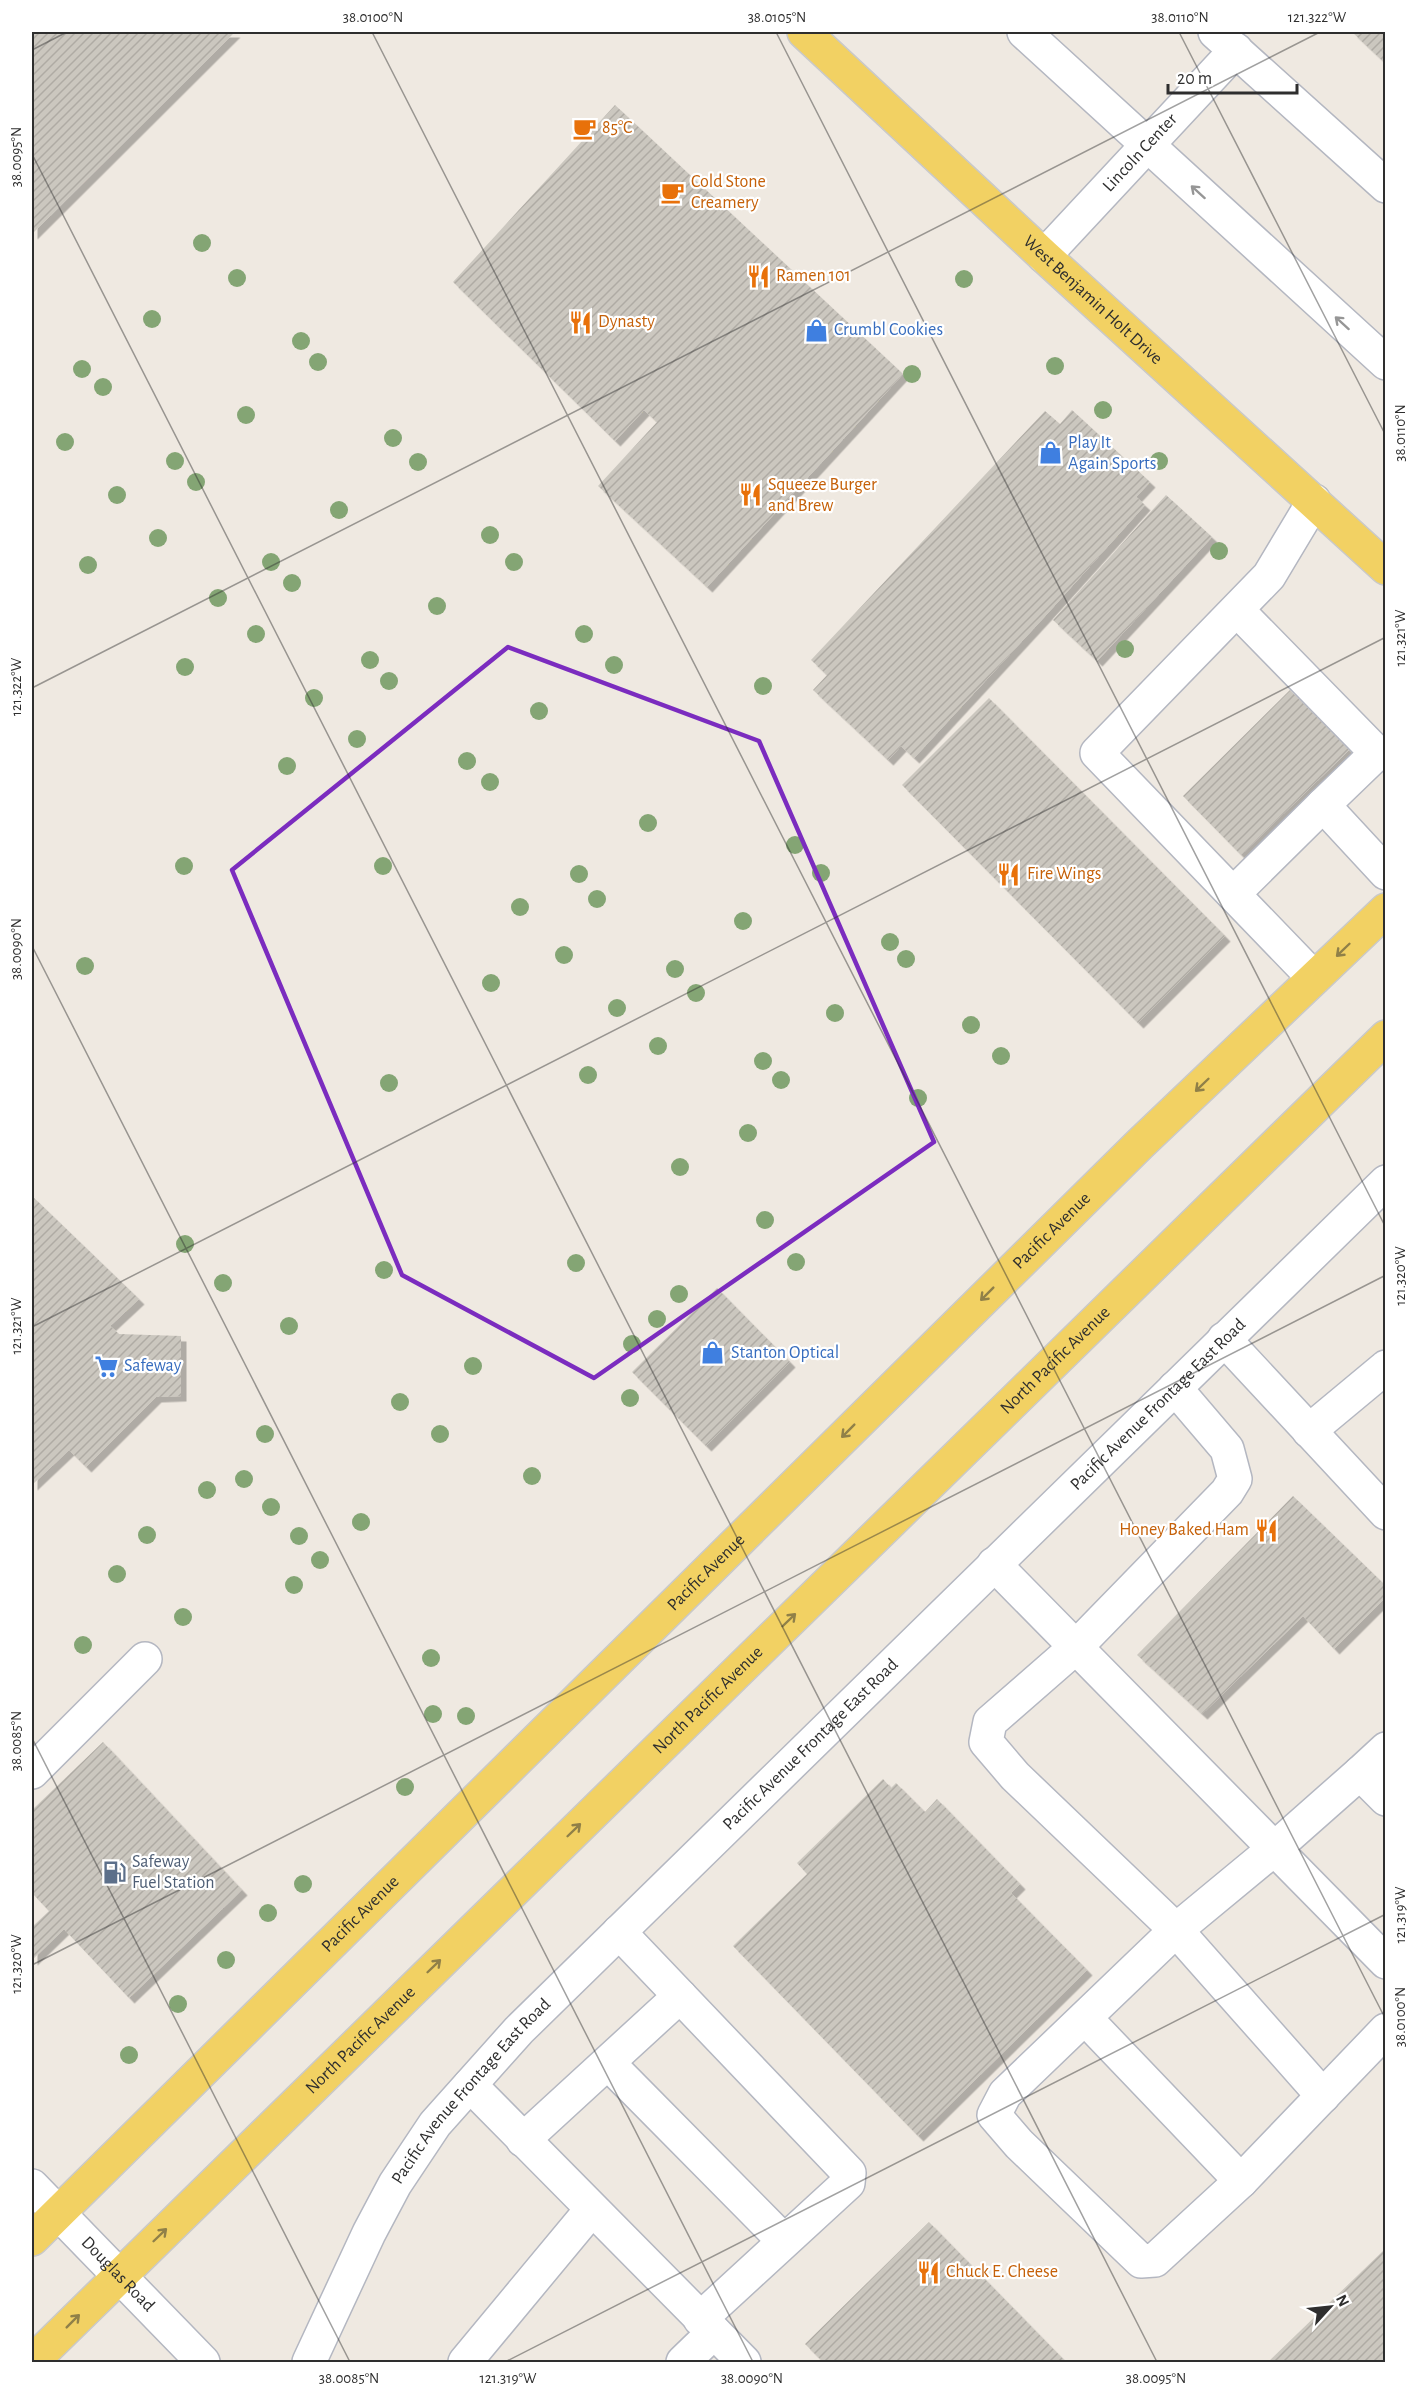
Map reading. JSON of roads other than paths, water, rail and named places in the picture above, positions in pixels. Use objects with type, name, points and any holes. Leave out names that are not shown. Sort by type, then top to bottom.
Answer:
[{"type":"main road","name":"West Benjamin Holt Drive","points":[[804,32],[1044,256],[1386,568]]},
{"type":"main road","name":"Pacific Avenue","points":[[32,2240],[584,1696],[642,1634],[1047,1235],[1386,910]]},
{"type":"main road","name":"North Pacific Avenue","points":[[32,2362],[1386,1037]]},
{"type":"street","points":[[1024,32],[1386,363]]},
{"type":"street","name":"Lincoln Center","points":[[1044,256],[1147,145],[1226,41],[1386,186]]},
{"type":"street","points":[[1314,501],[1269,576],[1096,753],[1314,978]]},
{"type":"street","points":[[1233,894],[1377,753],[1237,610]]},
{"type":"street","points":[[1323,805],[1386,873]]},
{"type":"street","name":"Pacific Avenue Frontage East Road","points":[[309,2362],[369,2233],[395,2184],[435,2124],[519,2030],[1386,1182]]},
{"type":"street","points":[[1224,1339],[1386,1513]]},
{"type":"street","points":[[1309,1431],[1386,1367]]},
{"type":"street","points":[[1175,1388],[1227,1449],[1235,1479],[1227,1492],[1076,1647],[990,1722],[986,1742],[1015,1776],[1176,1930],[1323,2096]]},
{"type":"street","points":[[994,1564],[1386,1962]]},
{"type":"street","points":[[32,1772],[145,1659]]},
{"type":"street","points":[[1386,1749],[1274,1849],[1176,1930],[1005,2094],[994,2115],[1019,2144],[1141,2260],[1155,2260],[1241,2181],[1386,2030]]},
{"type":"street","points":[[1360,1773],[1386,1799]]},
{"type":"street","points":[[619,1932],[849,2173],[848,2183],[784,2241],[707,2325],[683,2362]]},
{"type":"street","points":[[523,2140],[680,1996]]},
{"type":"street","points":[[1085,2018],[1241,2181]]},
{"type":"street","points":[[608,2063],[784,2241]]},
{"type":"street","points":[[470,2085],[744,2362]]},
{"type":"street","name":"Douglas Road","points":[[32,2186],[203,2362]]},
{"type":"street","points":[[465,2362],[592,2209]]},
{"type":"place","name":"85°C","points":[[584,128]]},
{"type":"place","name":"Cold Stone Creamery","points":[[673,192]]},
{"type":"place","name":"Ramen 101","points":[[758,276]]},
{"type":"place","name":"Dynasty","points":[[580,322]]},
{"type":"place","name":"Crumbl Cookies","points":[[816,330]]},
{"type":"place","name":"Play It Again Sports","points":[[1050,453]]},
{"type":"place","name":"Squeeze Burger and Brew","points":[[750,495]]},
{"type":"place","name":"Fire Wings","points":[[1009,874]]},
{"type":"place","name":"Stanton Optical","points":[[713,1353]]},
{"type":"place","name":"Safeway","points":[[106,1366]]},
{"type":"place","name":"Honey Baked Ham","points":[[1267,1530]]},
{"type":"place","name":"Safeway Fuel Station","points":[[114,1872]]},
{"type":"place","name":"Chuck E. Cheese","points":[[928,2272]]}]
